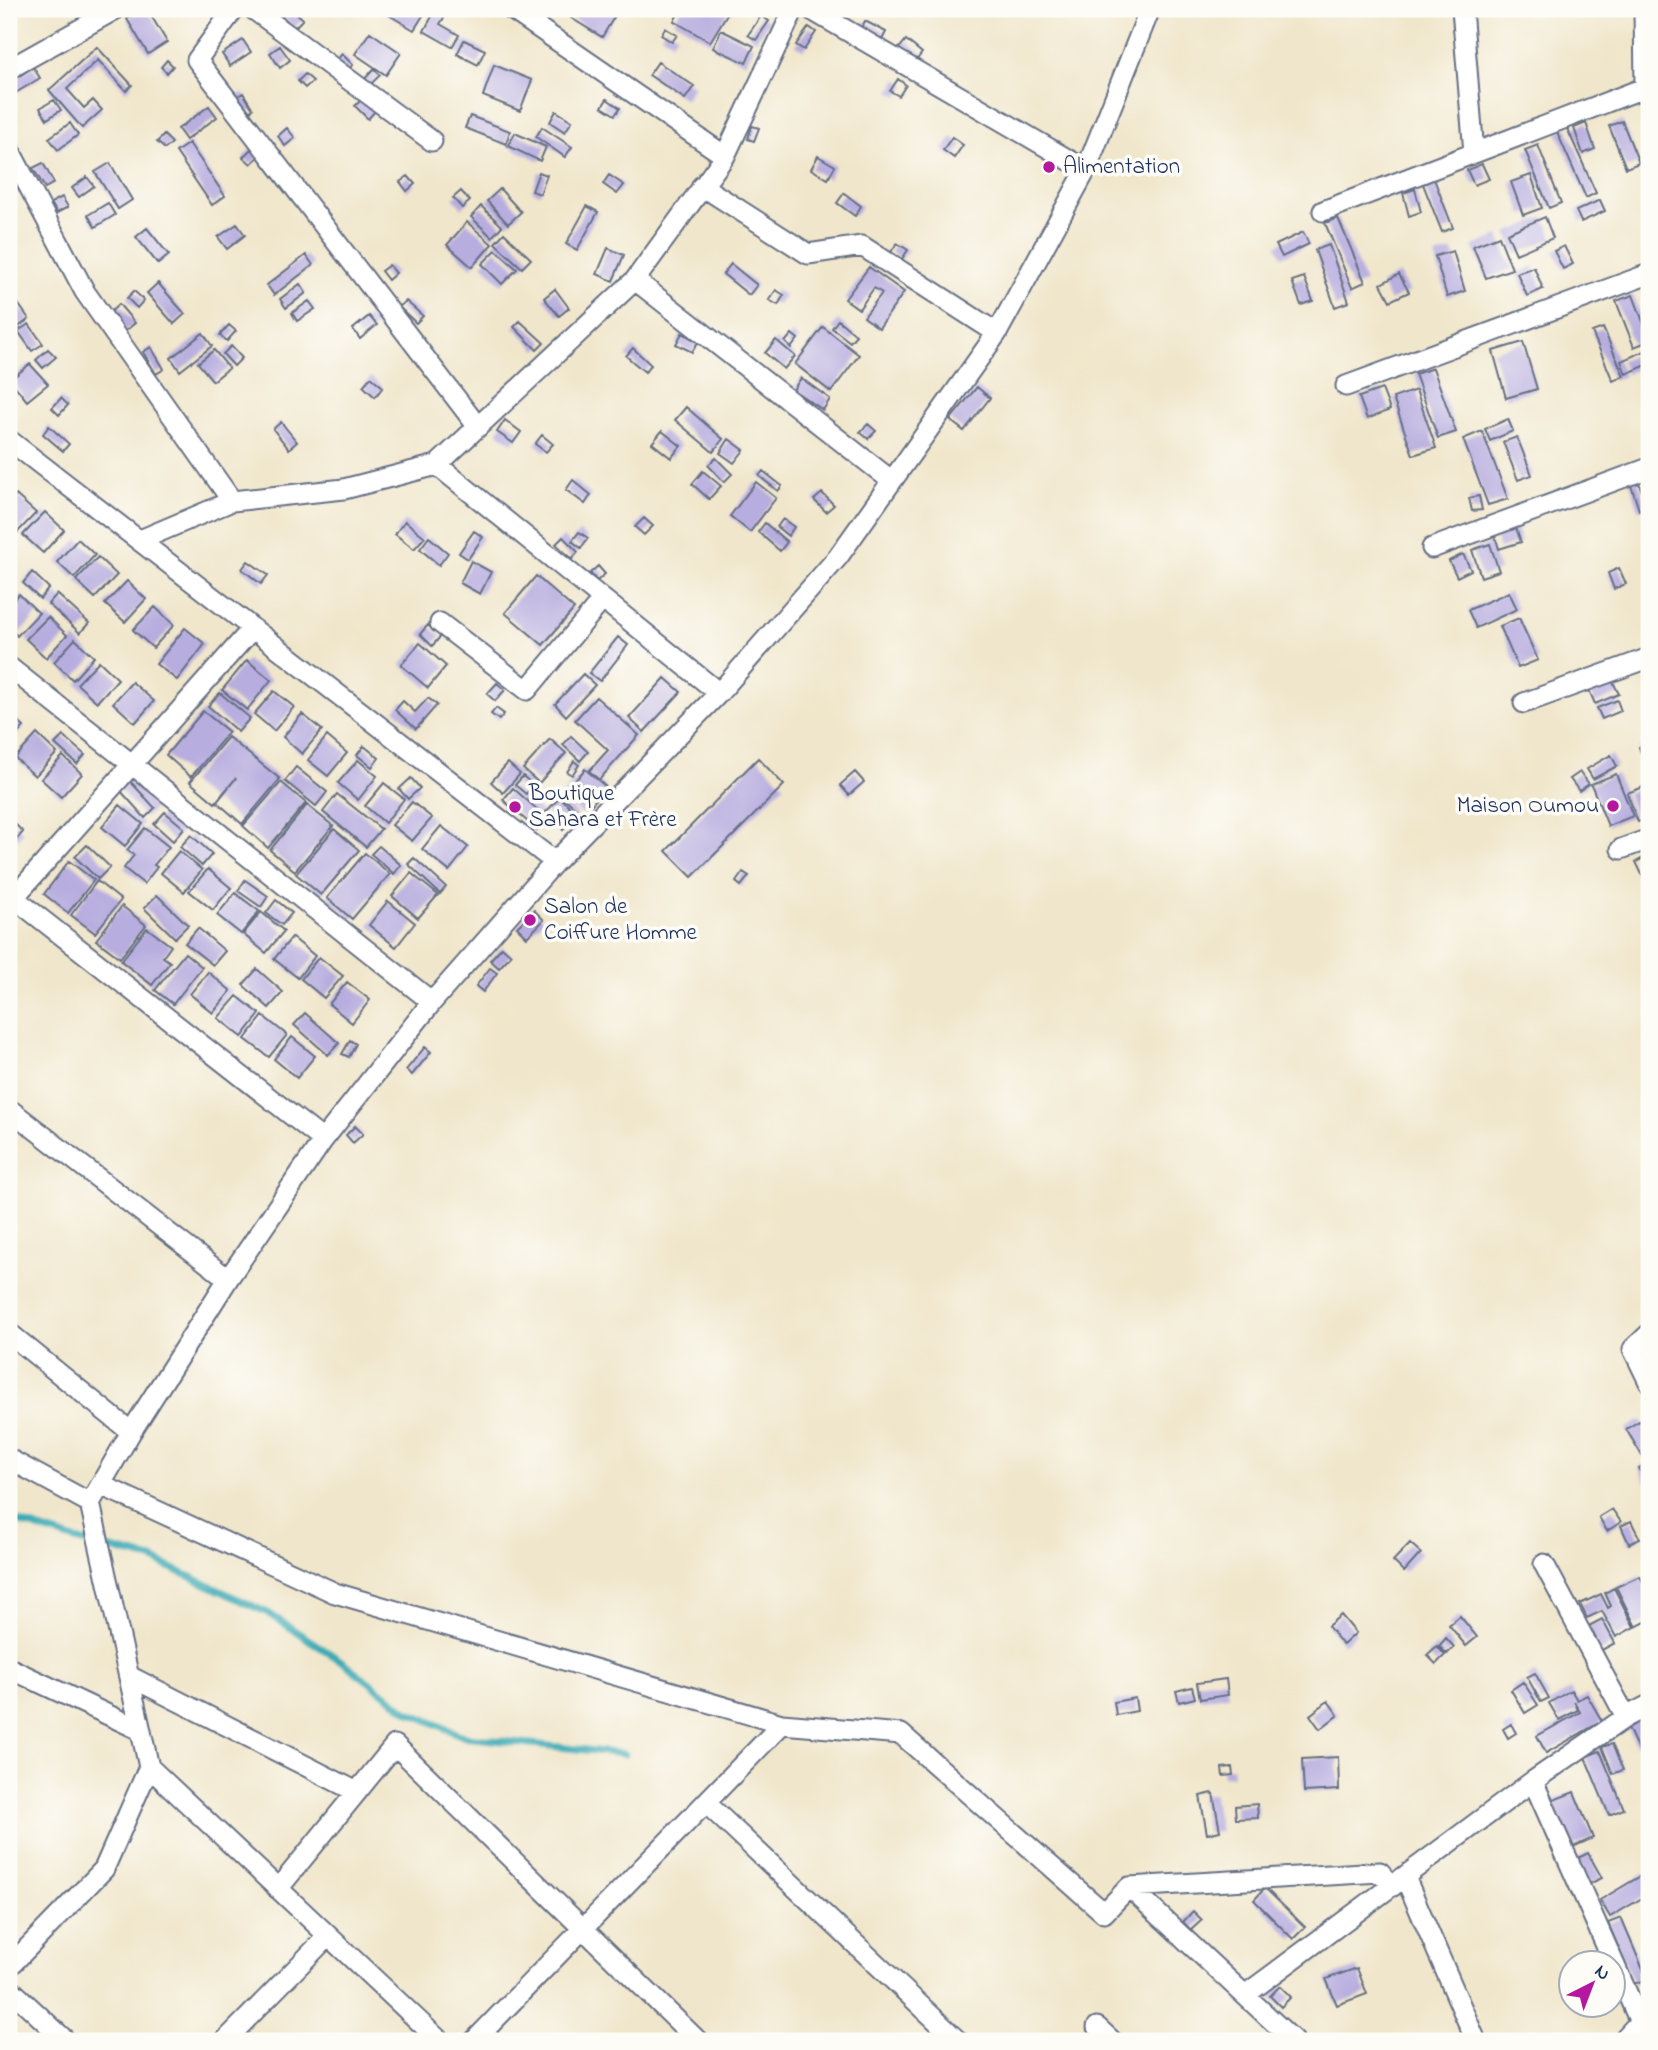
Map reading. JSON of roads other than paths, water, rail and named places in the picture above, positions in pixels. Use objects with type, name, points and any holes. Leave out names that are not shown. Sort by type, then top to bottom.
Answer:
[{"type":"street","points":[[9,69],[116,9]]},
{"type":"street","points":[[234,9],[197,60],[478,427]]},
{"type":"street","points":[[254,9],[432,141]]},
{"type":"street","points":[[512,9],[725,156]]},
{"type":"street","points":[[140,540],[232,501],[344,489],[437,465],[635,280],[725,156],[794,9]]},
{"type":"street","points":[[810,9],[1086,170]]},
{"type":"street","points":[[440,2041],[149,1768],[90,1503],[131,1432],[228,1279],[323,1140],[432,1002],[555,862],[719,693],[838,557],[892,481],[997,333],[1086,170],[1150,9]]},
{"type":"street","points":[[1462,9],[1474,153]]},
{"type":"street","points":[[1323,211],[1647,87],[1644,9]]},
{"type":"street","points":[[9,149],[85,292],[232,501]]},
{"type":"street","points":[[702,186],[808,254],[862,246],[997,333]]},
{"type":"street","points":[[1346,386],[1649,274]]},
{"type":"street","points":[[635,280],[892,481]]},
{"type":"street","points":[[9,440],[555,862]]},
{"type":"street","points":[[437,465],[719,693]]},
{"type":"street","points":[[1432,548],[1649,468]]},
{"type":"street","points":[[440,623],[527,690],[603,599]]},
{"type":"street","points":[[252,629],[10,898],[323,1140]]},
{"type":"street","points":[[1524,703],[1649,658]]},
{"type":"street","points":[[9,667],[432,1002]]},
{"type":"street","points":[[1621,849],[1649,839]]},
{"type":"street","points":[[9,1109],[228,1279]]},
{"type":"street","points":[[9,1333],[131,1432]]},
{"type":"street","points":[[1649,1334],[1633,1349],[1649,1382]]},
{"type":"street","points":[[9,1460],[90,1503]]},
{"type":"street","points":[[101,1485],[335,1593],[782,1724],[901,1734],[1104,1913],[1129,1886],[1380,1872],[1399,1881],[1476,2041]]},
{"type":"street","points":[[1544,1564],[1626,1717]]},
{"type":"street","points":[[9,1668],[141,1730]]},
{"type":"street","points":[[129,1676],[357,1791]]},
{"type":"street","points":[[1245,1995],[1533,1781],[1626,1717],[1649,1705]]},
{"type":"street","points":[[474,2041],[782,1724]]},
{"type":"street","points":[[278,1889],[394,1745],[698,2041]]},
{"type":"street","points":[[9,1968],[104,1869],[149,1768]]},
{"type":"street","points":[[1533,1781],[1645,2017],[1622,2041]]},
{"type":"street","points":[[706,1802],[958,2041]]},
{"type":"street","points":[[1129,1886],[1294,2041]]},
{"type":"street","points":[[225,2041],[328,1936]]},
{"type":"street","points":[[9,1987],[65,2041]]},
{"type":"street","points":[[1097,2027],[1112,2041]]},
{"type":"waterway","points":[[9,1519],[75,1540],[152,1559],[268,1613],[343,1662],[407,1711],[465,1737],[624,1754]]},
{"type":"place","name":"Alimentation","points":[[1049,167]]},
{"type":"place","name":"Maison Oumou","points":[[1613,806]]},
{"type":"place","name":"Boutique Sahara et Frère","points":[[515,807]]},
{"type":"place","name":"Salon de Coiffure Homme","points":[[530,920]]}]
